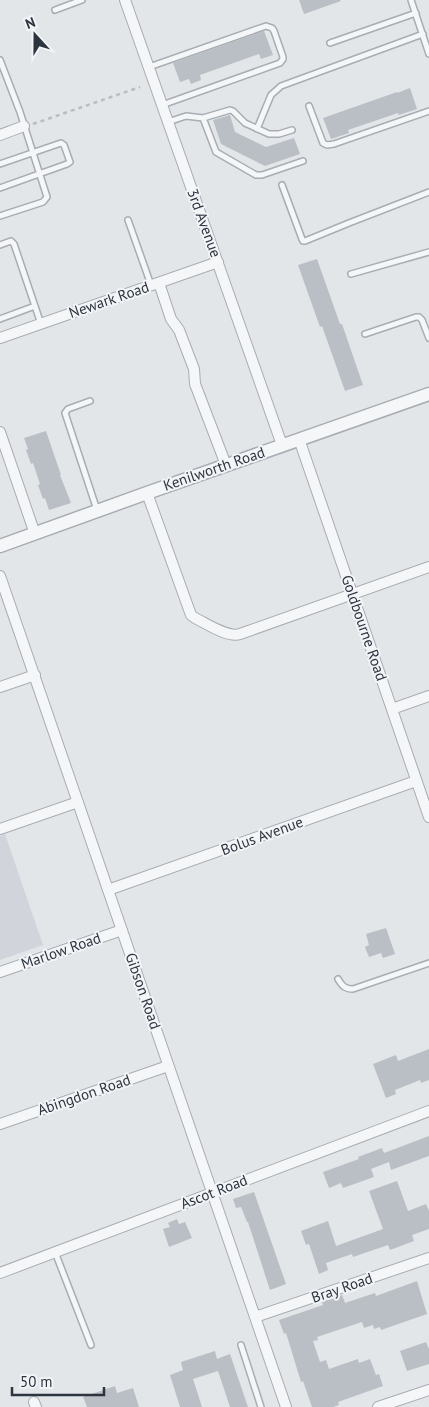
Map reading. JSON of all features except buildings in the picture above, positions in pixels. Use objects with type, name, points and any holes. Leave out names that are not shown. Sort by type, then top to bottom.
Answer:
[{"type":"street","name":"3rd Avenue","points":[[125,0],[282,445]]},
{"type":"street","points":[[0,135],[24,126]]},
{"type":"street","name":"Newark Road","points":[[0,338],[218,262]]},
{"type":"street","points":[[155,284],[179,330],[194,370],[195,384],[226,465]]},
{"type":"street","name":"Kenilworth Road","points":[[0,546],[97,510],[429,394]]},
{"type":"street","points":[[0,432],[35,534]]},
{"type":"street","name":"Goldbourne Road","points":[[299,439],[429,817]]},
{"type":"street","points":[[147,493],[189,612],[195,618],[228,634],[236,635],[429,567]]},
{"type":"street","name":"Gibson Road","points":[[0,576],[286,1407]]},
{"type":"street","points":[[0,687],[34,675]]},
{"type":"street","points":[[392,709],[429,696]]},
{"type":"street","name":"Bolus Avenue","points":[[108,890],[416,781]]},
{"type":"street","points":[[0,829],[78,802]]},
{"type":"street","name":"Marlow Road","points":[[0,972],[122,930]]},
{"type":"street","name":"Abingdon Road","points":[[0,1124],[168,1066]]},
{"type":"street","name":"Ascot Road","points":[[0,1273],[429,1111]]},
{"type":"street","name":"Bray Road","points":[[255,1318],[429,1258]]},
{"type":"street","points":[[378,1407],[429,1390]]},
{"type":"lane","points":[[55,10],[82,0]]},
{"type":"lane","points":[[412,0],[429,54]]},
{"type":"lane","points":[[330,43],[416,13]]},
{"type":"lane","points":[[149,67],[266,26],[274,31],[283,60],[280,63],[162,105]]},
{"type":"lane","points":[[257,129],[271,95],[281,86],[422,34]]},
{"type":"lane","points":[[0,60],[47,196],[46,200],[0,216]]},
{"type":"lane","points":[[309,106],[323,143],[327,145],[429,111]]},
{"type":"lane","points":[[168,122],[186,116],[203,118],[230,110],[242,121],[257,129],[273,134],[292,130]]},
{"type":"lane","points":[[203,118],[216,152],[256,175],[303,161]]},
{"type":"lane","points":[[0,164],[61,142],[64,145],[70,163],[0,188]]},
{"type":"lane","points":[[282,185],[303,241],[429,192]]},
{"type":"lane","points":[[128,220],[155,284]]},
{"type":"lane","points":[[0,244],[10,241],[14,244],[40,324]]},
{"type":"lane","points":[[351,274],[429,252]]},
{"type":"lane","points":[[0,319],[34,306]]},
{"type":"lane","points":[[365,334],[419,317],[429,338]]},
{"type":"lane","points":[[90,402],[64,412],[97,510]]},
{"type":"lane","points":[[338,979],[344,987],[353,989],[429,963]]},
{"type":"lane","points":[[55,1252],[91,1346]]},
{"type":"lane","points":[[241,1345],[261,1407]]},
{"type":"path","points":[[24,126],[140,87]]},
{"type":"shaded area","points":[[5,834],[43,945],[0,960],[0,836]]}]
